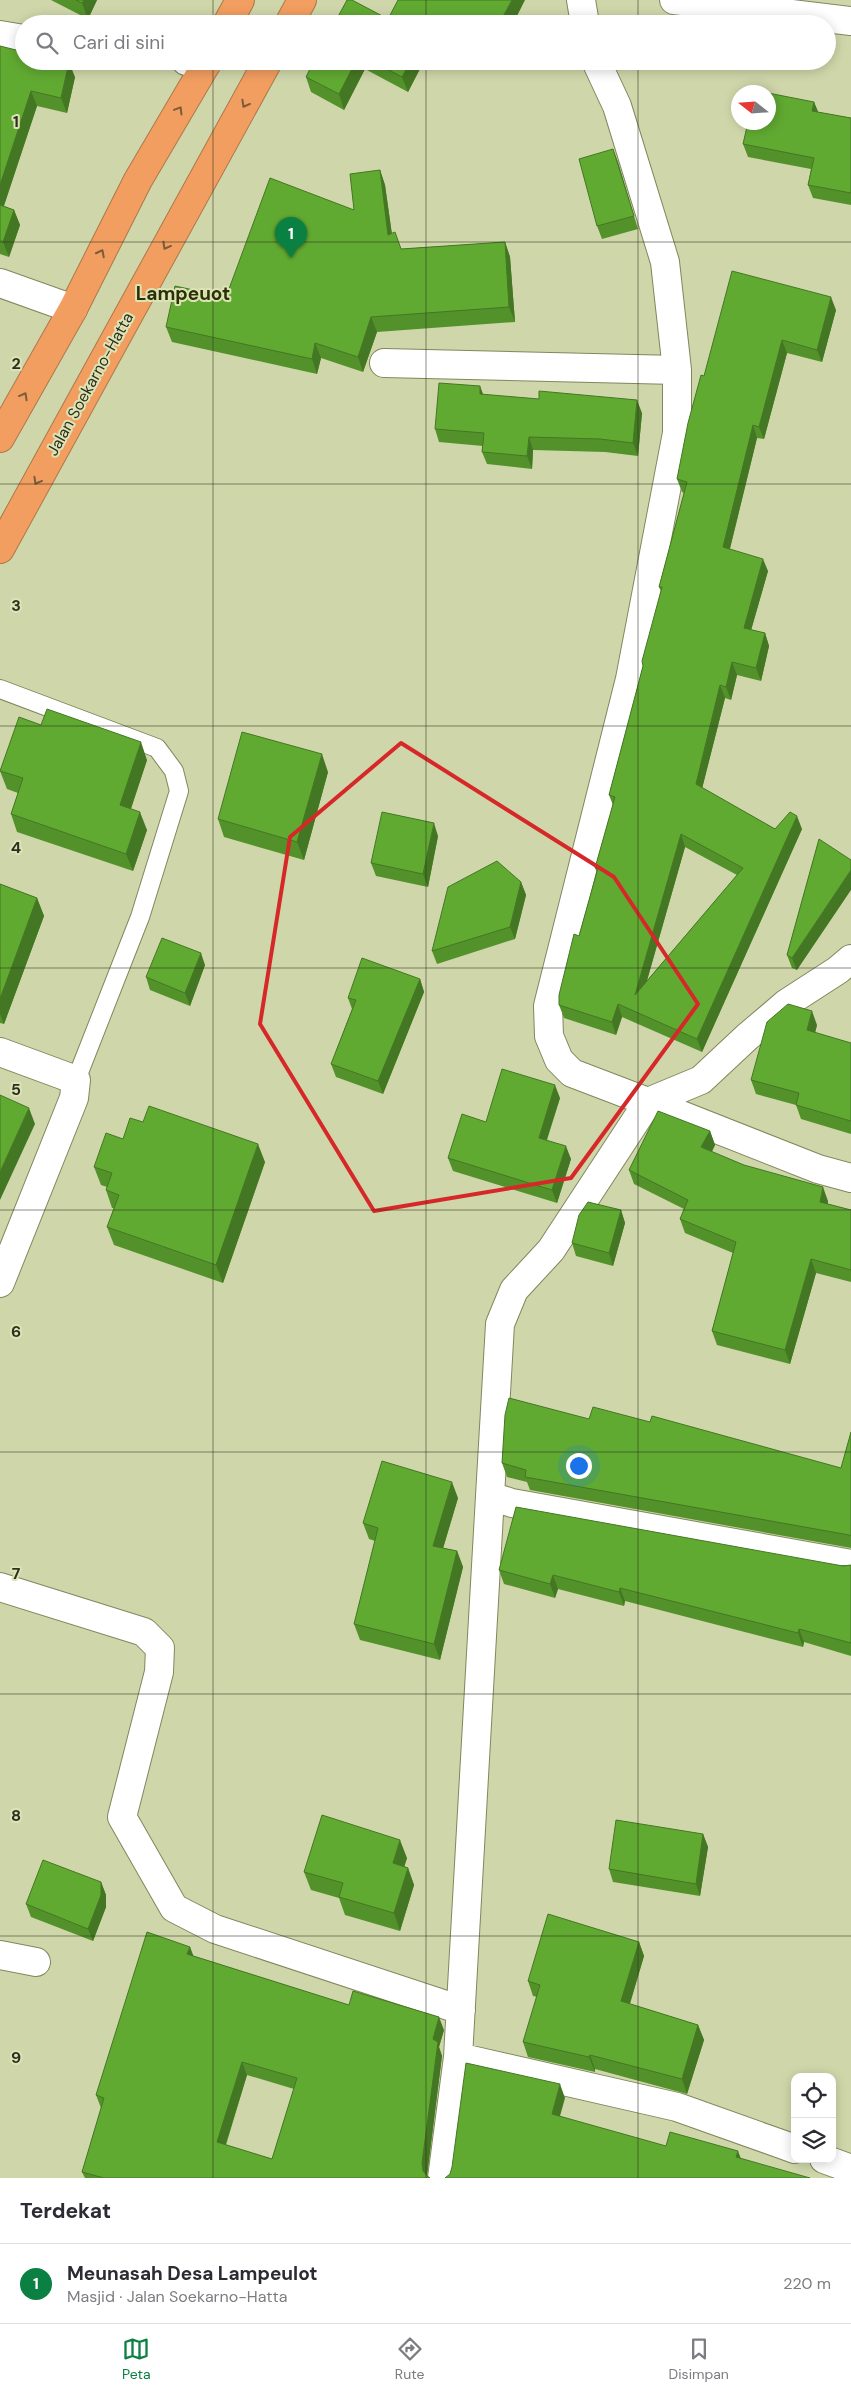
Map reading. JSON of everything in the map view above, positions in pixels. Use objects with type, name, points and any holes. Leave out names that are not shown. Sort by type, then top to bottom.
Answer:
[{"type":"highway","points":[[232,15],[240,0]]},
{"type":"highway","points":[[294,15],[302,0]]},
{"type":"highway","points":[[0,438],[73,309],[196,70]]},
{"type":"highway","name":"Jalan Soekarno-Hatta","points":[[0,549],[263,70]]},
{"type":"street","points":[[581,0],[584,15]]},
{"type":"street","points":[[674,0],[800,15]]},
{"type":"street","points":[[836,19],[851,21]]},
{"type":"street","points":[[0,35],[15,38]]},
{"type":"street","points":[[600,70],[617,106],[665,262],[677,370],[677,433],[630,679],[548,1006],[549,1036],[559,1060],[572,1074],[716,1127],[818,1169],[851,1178]]},
{"type":"street","points":[[0,283],[73,309]]},
{"type":"street","points":[[384,363],[677,370]]},
{"type":"street","points":[[442,2178],[458,2057],[500,1324],[514,1290],[551,1250],[648,1102],[701,1080],[787,1003],[851,959]]},
{"type":"street","points":[[0,1052],[76,1080],[74,1098],[0,1283]]},
{"type":"street","points":[[490,1496],[512,1503],[851,1564]]},
{"type":"street","points":[[0,1587],[144,1632],[160,1648],[159,1672],[122,1817],[174,1908],[215,1930],[461,2010]]},
{"type":"street","points":[[0,1955],[36,1962]]},
{"type":"street","points":[[458,2057],[677,2107],[791,2148]]},
{"type":"street","points":[[835,2163],[851,2169]]},
{"type":"lane","points":[[0,689],[157,748],[174,771],[179,791],[140,916],[76,1080]]},
{"type":"highlighted area","points":[[401,743],[614,877],[698,1004],[571,1178],[374,1211],[260,1024],[290,837]]},
{"type":"building","points":[[347,0],[352,0],[380,15],[339,15]]},
{"type":"building","points":[[398,0],[512,0],[504,15],[390,15]]},
{"type":"building","points":[[0,46],[15,50],[15,70],[67,70],[61,98],[31,91],[0,185]]},
{"type":"building","points":[[310,70],[351,70],[339,94],[306,77]]},
{"type":"building","points":[[389,70],[406,70],[402,77]]},
{"type":"building","points":[[776,95],[814,102],[812,111],[851,118],[851,193],[808,185],[814,158],[743,144],[746,130],[776,130]]},
{"type":"building","points":[[613,149],[634,216],[597,226],[579,159]]},
{"type":"building","points":[[380,170],[388,235],[395,232],[401,249],[505,242],[509,307],[371,317],[358,357],[315,343],[312,359],[166,327],[175,286],[226,297],[270,178],[354,210],[350,174]]},
{"type":"building","points":[[0,205],[14,210],[3,242],[0,240]]},
{"type":"building","points":[[732,271],[831,297],[817,350],[782,340],[759,427],[753,425],[723,547],[763,559],[744,628],[765,633],[756,668],[732,662],[726,687],[720,685],[696,784],[775,829],[790,812],[797,816],[697,1039],[618,1004],[612,1022],[559,1005],[559,995],[574,934],[579,936],[598,868],[595,868],[615,797],[609,795],[643,666],[642,661],[662,587],[659,587],[687,482],[677,479],[688,423],[701,375],[704,376]],"holes":[[[681,834],[743,868],[635,995]]]},
{"type":"building","points":[[439,383],[480,386],[480,394],[539,399],[539,391],[637,400],[633,443],[600,439],[529,437],[527,456],[482,452],[484,433],[435,429]]},
{"type":"building","points":[[47,709],[141,742],[120,805],[140,812],[126,854],[11,814],[23,778],[0,771],[19,717],[41,725]]},
{"type":"building","points":[[242,732],[322,754],[297,842],[218,819]]},
{"type":"building","points":[[382,812],[434,823],[423,874],[371,863]]},
{"type":"building","points":[[819,839],[851,860],[851,870],[792,958],[787,955]]},
{"type":"building","points":[[497,861],[521,882],[510,927],[432,951],[448,887]]},
{"type":"building","points":[[0,884],[37,898],[0,999]]},
{"type":"building","points":[[162,938],[201,953],[185,993],[146,977]]},
{"type":"building","points":[[362,958],[420,979],[378,1081],[331,1064],[356,1000],[348,998]]},
{"type":"building","points":[[788,1004],[812,1011],[807,1030],[851,1043],[851,1121],[796,1105],[799,1093],[751,1080],[767,1022]]},
{"type":"building","points":[[502,1069],[555,1085],[539,1138],[566,1146],[552,1190],[448,1158],[462,1114],[486,1122]]},
{"type":"building","points":[[0,1095],[29,1108],[0,1172]]},
{"type":"building","points":[[149,1106],[258,1144],[216,1265],[107,1227],[119,1195],[106,1190],[112,1173],[94,1167],[106,1133],[123,1139],[130,1118],[143,1122]]},
{"type":"building","points":[[658,1111],[710,1131],[701,1147],[744,1165],[823,1187],[820,1202],[851,1210],[851,1270],[811,1259],[785,1350],[712,1331],[736,1242],[680,1219],[688,1200],[629,1170]]},
{"type":"building","points":[[588,1202],[621,1210],[609,1253],[572,1243],[579,1215]]},
{"type":"building","points":[[509,1398],[589,1419],[593,1407],[650,1422],[652,1416],[841,1468],[851,1432],[851,1536],[525,1477],[526,1470],[502,1463],[505,1415]]},
{"type":"building","points":[[382,1461],[452,1482],[433,1546],[457,1551],[434,1644],[354,1624],[378,1528],[363,1523]]},
{"type":"building","points":[[516,1507],[843,1566],[851,1565],[851,1643],[799,1629],[798,1633],[620,1588],[619,1592],[553,1575],[550,1584],[499,1570]]},
{"type":"building","points":[[322,1815],[400,1840],[393,1863],[408,1868],[394,1913],[339,1897],[343,1883],[304,1872]]},
{"type":"building","points":[[616,1820],[703,1834],[696,1884],[609,1869]]},
{"type":"building","points":[[43,1860],[101,1882],[101,1895],[88,1929],[26,1904]]},
{"type":"building","points":[[548,1914],[639,1942],[621,2001],[698,2025],[682,2079],[590,2055],[589,2057],[523,2042],[540,1985],[528,1981]]},
{"type":"building","points":[[147,1932],[190,1947],[187,1954],[349,2005],[353,1991],[439,2017],[433,2039],[438,2042],[422,2163],[423,2171],[430,2178],[104,2178],[82,2172],[104,2098],[96,2095]],"holes":[[[242,2062],[297,2078],[272,2159],[217,2142]]]},
{"type":"building","points":[[466,2063],[560,2084],[552,2114],[666,2146],[670,2132],[738,2151],[736,2157],[810,2178],[445,2178],[450,2174],[452,2167]]},
{"type":"place","name":"Meunasah Desa Lampeulot","points":[[291,258]]},
{"type":"district","name":"Lampeuot","points":[[183,293]]}]
